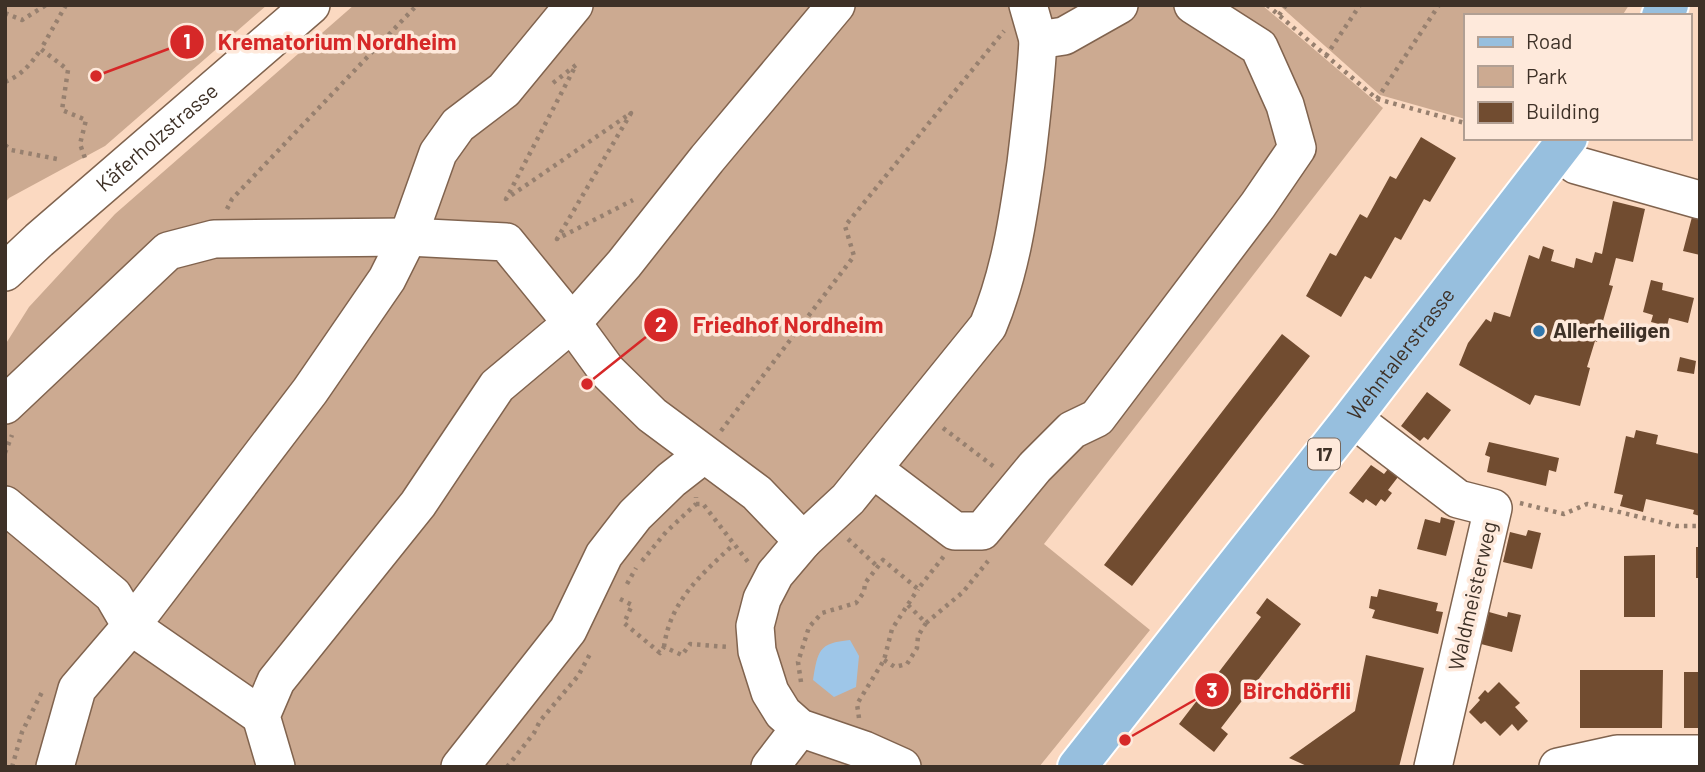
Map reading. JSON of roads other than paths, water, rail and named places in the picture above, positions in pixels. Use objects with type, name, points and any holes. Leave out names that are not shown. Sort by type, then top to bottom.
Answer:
[{"type":"main road","name":"Wehntalerstrasse","points":[[1077,767],[1563,145]]},
{"type":"street","name":"Käferholzstrasse","points":[[5,272],[311,5]]},
{"type":"street","points":[[55,767],[77,689],[131,626],[310,391],[387,278],[408,237],[438,153],[458,125],[504,90],[574,5]]},
{"type":"street","points":[[261,716],[276,681],[418,504],[497,386],[572,323],[624,264],[707,159],[836,5]]},
{"type":"street","points":[[902,767],[792,720],[770,692],[757,651],[755,625],[762,600],[772,580],[815,530],[848,499],[988,326],[1001,295],[1013,250],[1036,83],[1024,24],[1064,36],[1119,5]]},
{"type":"street","points":[[873,469],[955,531],[982,531],[1035,467],[1072,430],[1097,418],[1258,205],[1297,148],[1285,105],[1259,47],[1193,5]]},
{"type":"street","points":[[1563,145],[1576,165],[1700,200]]},
{"type":"street","points":[[5,405],[168,251],[214,239],[408,237],[506,242],[607,371],[652,415],[757,494],[815,530]]},
{"type":"street","name":"Waldmeisterweg","points":[[1352,418],[1458,499],[1493,508],[1433,767]]},
{"type":"street","points":[[460,767],[568,631],[604,555],[635,515],[671,480],[704,454]]},
{"type":"street","points":[[5,505],[113,595],[131,626],[261,716],[276,767]]},
{"type":"street","points":[[770,767],[792,720]]},
{"type":"street","points":[[1558,767],[1618,754],[1700,754]]},
{"type":"water","points":[[850,640],[859,656],[856,687],[834,697],[813,680],[816,662],[821,650],[826,646]]},
{"type":"place","name":"Krematorium Nordheim","points":[[96,76]]},
{"type":"place","name":"Allerheiligen","points":[[1539,331]]},
{"type":"place","name":"Friedhof Nordheim","points":[[587,384]]},
{"type":"place","name":"Birchdörfli","points":[[1125,740]]}]
